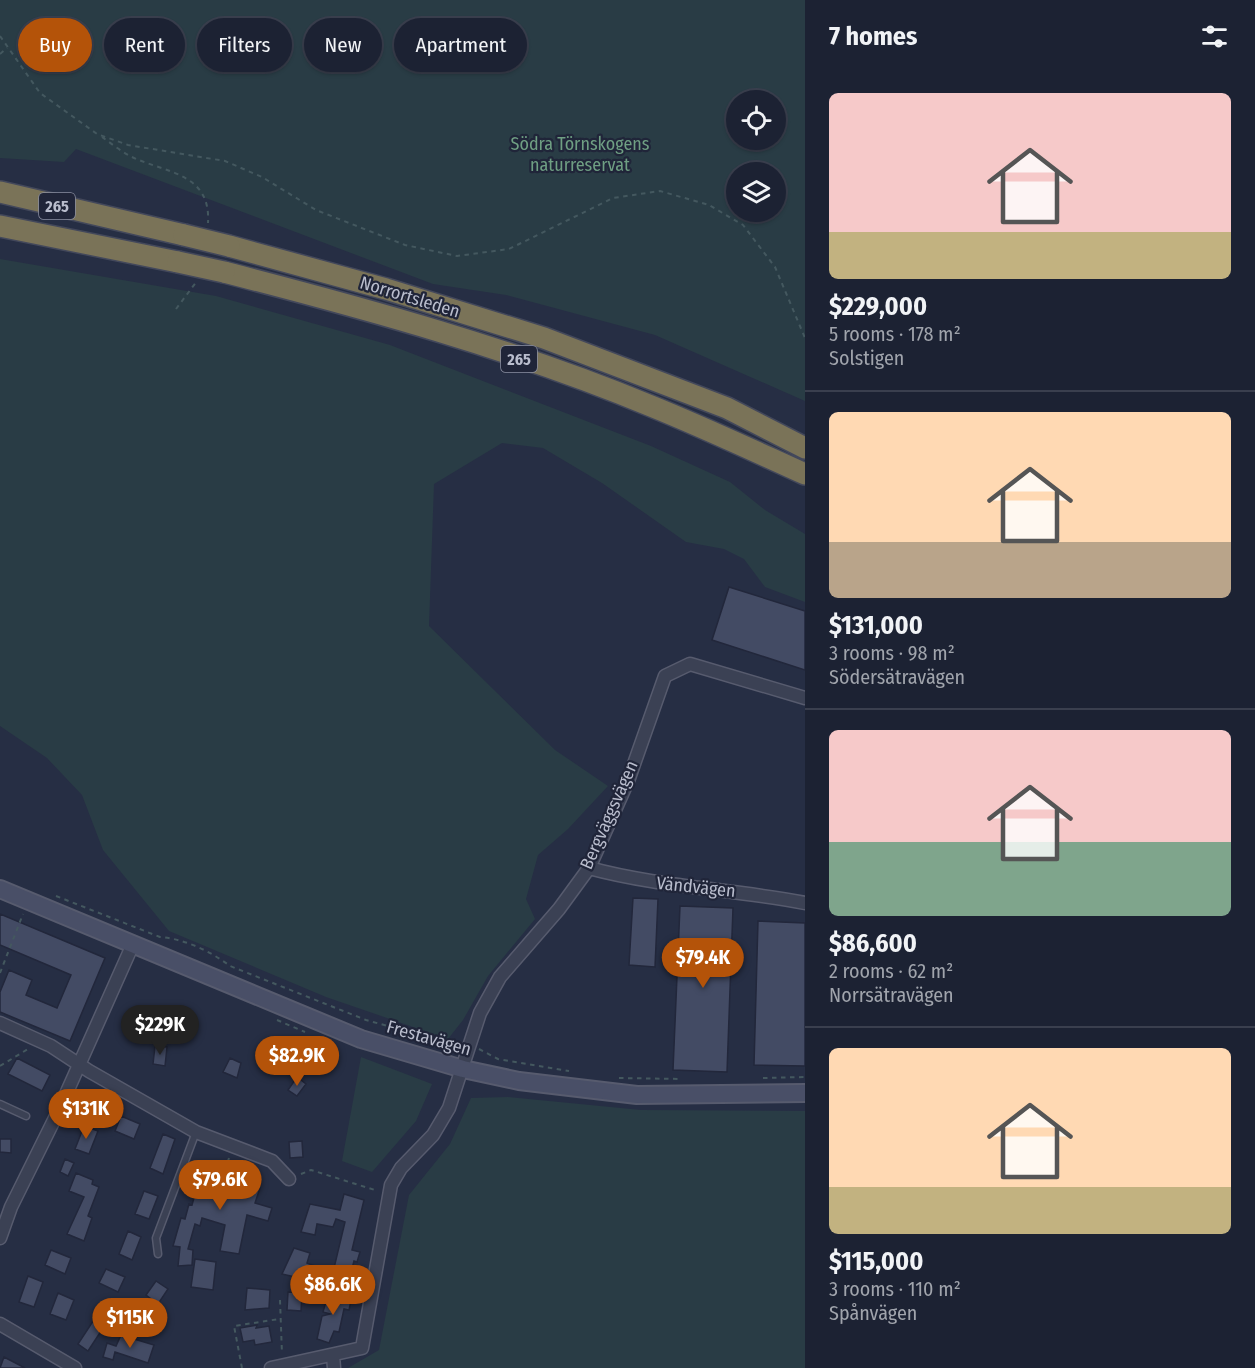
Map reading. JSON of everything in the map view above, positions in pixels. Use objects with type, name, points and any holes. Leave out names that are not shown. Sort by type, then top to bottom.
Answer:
[{"type":"highway","name":"Norrortsleden","points":[[0,192],[229,246],[386,289],[544,338],[727,408],[805,448]]},
{"type":"highway","name":"Norrortsleden","points":[[0,226],[224,272],[379,312],[650,405],[805,474]]},
{"type":"street","name":"Bergväggsvägen","points":[[334,1362],[362,1348],[391,1185],[401,1168],[433,1135],[449,1108],[480,1013],[500,976],[559,909],[589,867],[628,781],[665,676],[690,664],[805,698]]},
{"type":"street","name":"Vändvägen","points":[[589,867],[628,879],[749,892],[805,903]]},
{"type":"street","name":"Frestavägen","points":[[0,889],[361,1039],[463,1069],[519,1081],[637,1095],[805,1093]]},
{"type":"street","points":[[0,1238],[11,1207],[133,944]]},
{"type":"street","points":[[0,1023],[40,1041],[195,1132],[272,1161],[289,1179]]},
{"type":"street","points":[[0,1324],[75,1368]]},
{"type":"street","points":[[271,1368],[334,1362]]},
{"type":"lane","points":[[0,1104],[26,1116]]},
{"type":"lane","points":[[158,1254],[156,1238],[195,1132]]},
{"type":"path","points":[[0,36],[40,93],[134,158],[167,168],[196,186],[209,208],[206,232]]},
{"type":"path","points":[[0,54],[7,48]]},
{"type":"path","points":[[97,134],[128,145],[225,161],[262,177],[316,210],[405,245],[457,256],[509,249],[613,198],[660,191],[710,205],[743,225],[775,267],[805,338]]},
{"type":"path","points":[[176,309],[196,285],[198,274]]},
{"type":"path","points":[[51,894],[160,937],[175,938],[217,956],[230,966],[366,1020],[454,1046],[472,1041],[483,1053],[498,1059],[579,1073]]},
{"type":"path","points":[[0,973],[24,912]]},
{"type":"path","points":[[0,1066],[40,1041]]},
{"type":"path","points":[[614,1077],[686,1079]]},
{"type":"path","points":[[757,1078],[805,1077]]},
{"type":"path","points":[[220,1186],[233,1146]]},
{"type":"path","points":[[289,1179],[311,1170],[389,1195]]},
{"type":"path","points":[[280,1300],[281,1346]]},
{"type":"path","points":[[242,1368],[234,1326],[279,1319]]},
{"type":"green space","name":"Södra Törnskogens naturreservat","points":[[0,0],[805,0],[805,401],[655,335],[506,295],[433,284],[76,149],[64,162],[0,158]]},
{"type":"green space","points":[[0,259],[216,296],[390,345],[651,446],[730,482],[765,510],[805,534],[805,602],[765,587],[744,559],[724,549],[686,542],[602,483],[543,448],[502,443],[434,484],[429,626],[555,750],[608,786],[568,829],[538,855],[526,899],[535,919],[488,976],[463,1020],[448,1039],[326,997],[169,931],[103,850],[82,795],[47,758],[0,726]]},
{"type":"green space","points":[[361,1057],[432,1084],[416,1121],[372,1172],[342,1161]]},
{"type":"green space","points":[[508,1097],[641,1110],[805,1111],[805,1368],[348,1368],[379,1350],[409,1195],[450,1144],[471,1098]]},
{"type":"building","points":[[729,587],[805,611],[805,670],[712,640]]},
{"type":"building","points":[[633,898],[658,899],[655,967],[629,965]]},
{"type":"building","points":[[680,906],[733,908],[727,1072],[673,1070]]},
{"type":"building","points":[[0,914],[105,958],[70,1041],[0,1012],[0,992],[9,970],[32,980],[26,995],[57,1008],[71,975],[0,945]]},
{"type":"building","points":[[758,921],[805,923],[805,1066],[754,1065]]},
{"type":"building","points":[[161,1006],[178,1012],[172,1025],[156,1020]]},
{"type":"building","points":[[155,1046],[167,1047],[165,1066],[153,1064]]},
{"type":"building","points":[[17,1058],[50,1075],[42,1091],[8,1074]]},
{"type":"building","points":[[230,1058],[241,1063],[237,1078],[223,1072]]},
{"type":"building","points":[[297,1077],[306,1084],[297,1096],[288,1090]]},
{"type":"building","points":[[121,1116],[140,1124],[134,1139],[115,1131]]},
{"type":"building","points":[[84,1126],[98,1131],[89,1154],[75,1149]]},
{"type":"building","points":[[163,1134],[175,1139],[163,1174],[150,1168]]},
{"type":"building","points":[[0,1139],[11,1139],[11,1153],[0,1152]]},
{"type":"building","points":[[302,1141],[303,1157],[290,1158],[289,1142]]},
{"type":"building","points":[[65,1159],[74,1163],[68,1176],[60,1172]]},
{"type":"building","points":[[207,1162],[222,1166],[221,1171],[234,1176],[233,1180],[260,1188],[255,1203],[272,1208],[268,1221],[247,1215],[239,1254],[220,1251],[225,1225],[202,1218],[200,1226],[195,1224],[188,1249],[193,1250],[192,1265],[178,1266],[180,1247],[173,1246],[181,1218],[185,1219],[189,1204],[192,1205],[200,1176],[203,1177]]},
{"type":"building","points":[[76,1173],[93,1180],[92,1184],[99,1187],[88,1216],[92,1218],[84,1241],[67,1234],[84,1197],[69,1191]]},
{"type":"building","points":[[144,1191],[158,1196],[149,1219],[135,1214]]},
{"type":"building","points":[[344,1194],[364,1200],[352,1250],[360,1252],[357,1262],[354,1261],[345,1295],[329,1289],[345,1222],[336,1219],[333,1227],[317,1224],[315,1235],[301,1232],[310,1204],[340,1210]]},
{"type":"building","points":[[128,1231],[141,1237],[132,1260],[119,1254]]},
{"type":"building","points":[[294,1248],[310,1253],[307,1263],[317,1267],[312,1281],[282,1274]]},
{"type":"building","points":[[51,1250],[71,1258],[65,1274],[45,1265]]},
{"type":"building","points":[[195,1259],[216,1262],[213,1290],[191,1287]]},
{"type":"building","points":[[106,1269],[125,1277],[118,1292],[99,1283]]},
{"type":"building","points":[[28,1276],[43,1282],[34,1307],[19,1302]]},
{"type":"building","points":[[156,1281],[168,1289],[158,1304],[146,1295]]},
{"type":"building","points":[[247,1288],[270,1290],[269,1308],[245,1310]]},
{"type":"building","points":[[288,1292],[302,1293],[301,1311],[287,1310]]},
{"type":"building","points":[[58,1293],[74,1300],[66,1320],[50,1314]]},
{"type":"building","points":[[328,1294],[345,1295],[344,1300],[351,1301],[349,1310],[344,1309],[339,1332],[334,1331],[329,1343],[317,1339],[322,1316],[330,1314],[323,1312]]},
{"type":"building","points":[[99,1312],[109,1319],[88,1351],[78,1344]]},
{"type":"building","points":[[257,1325],[256,1328],[269,1326],[272,1342],[255,1345],[254,1340],[243,1342],[240,1328]]},
{"type":"building","points":[[121,1335],[154,1345],[148,1363],[115,1352],[113,1360],[103,1357],[107,1343],[116,1346]]},
{"type":"building","points":[[4,1357],[25,1368],[0,1368]]}]
